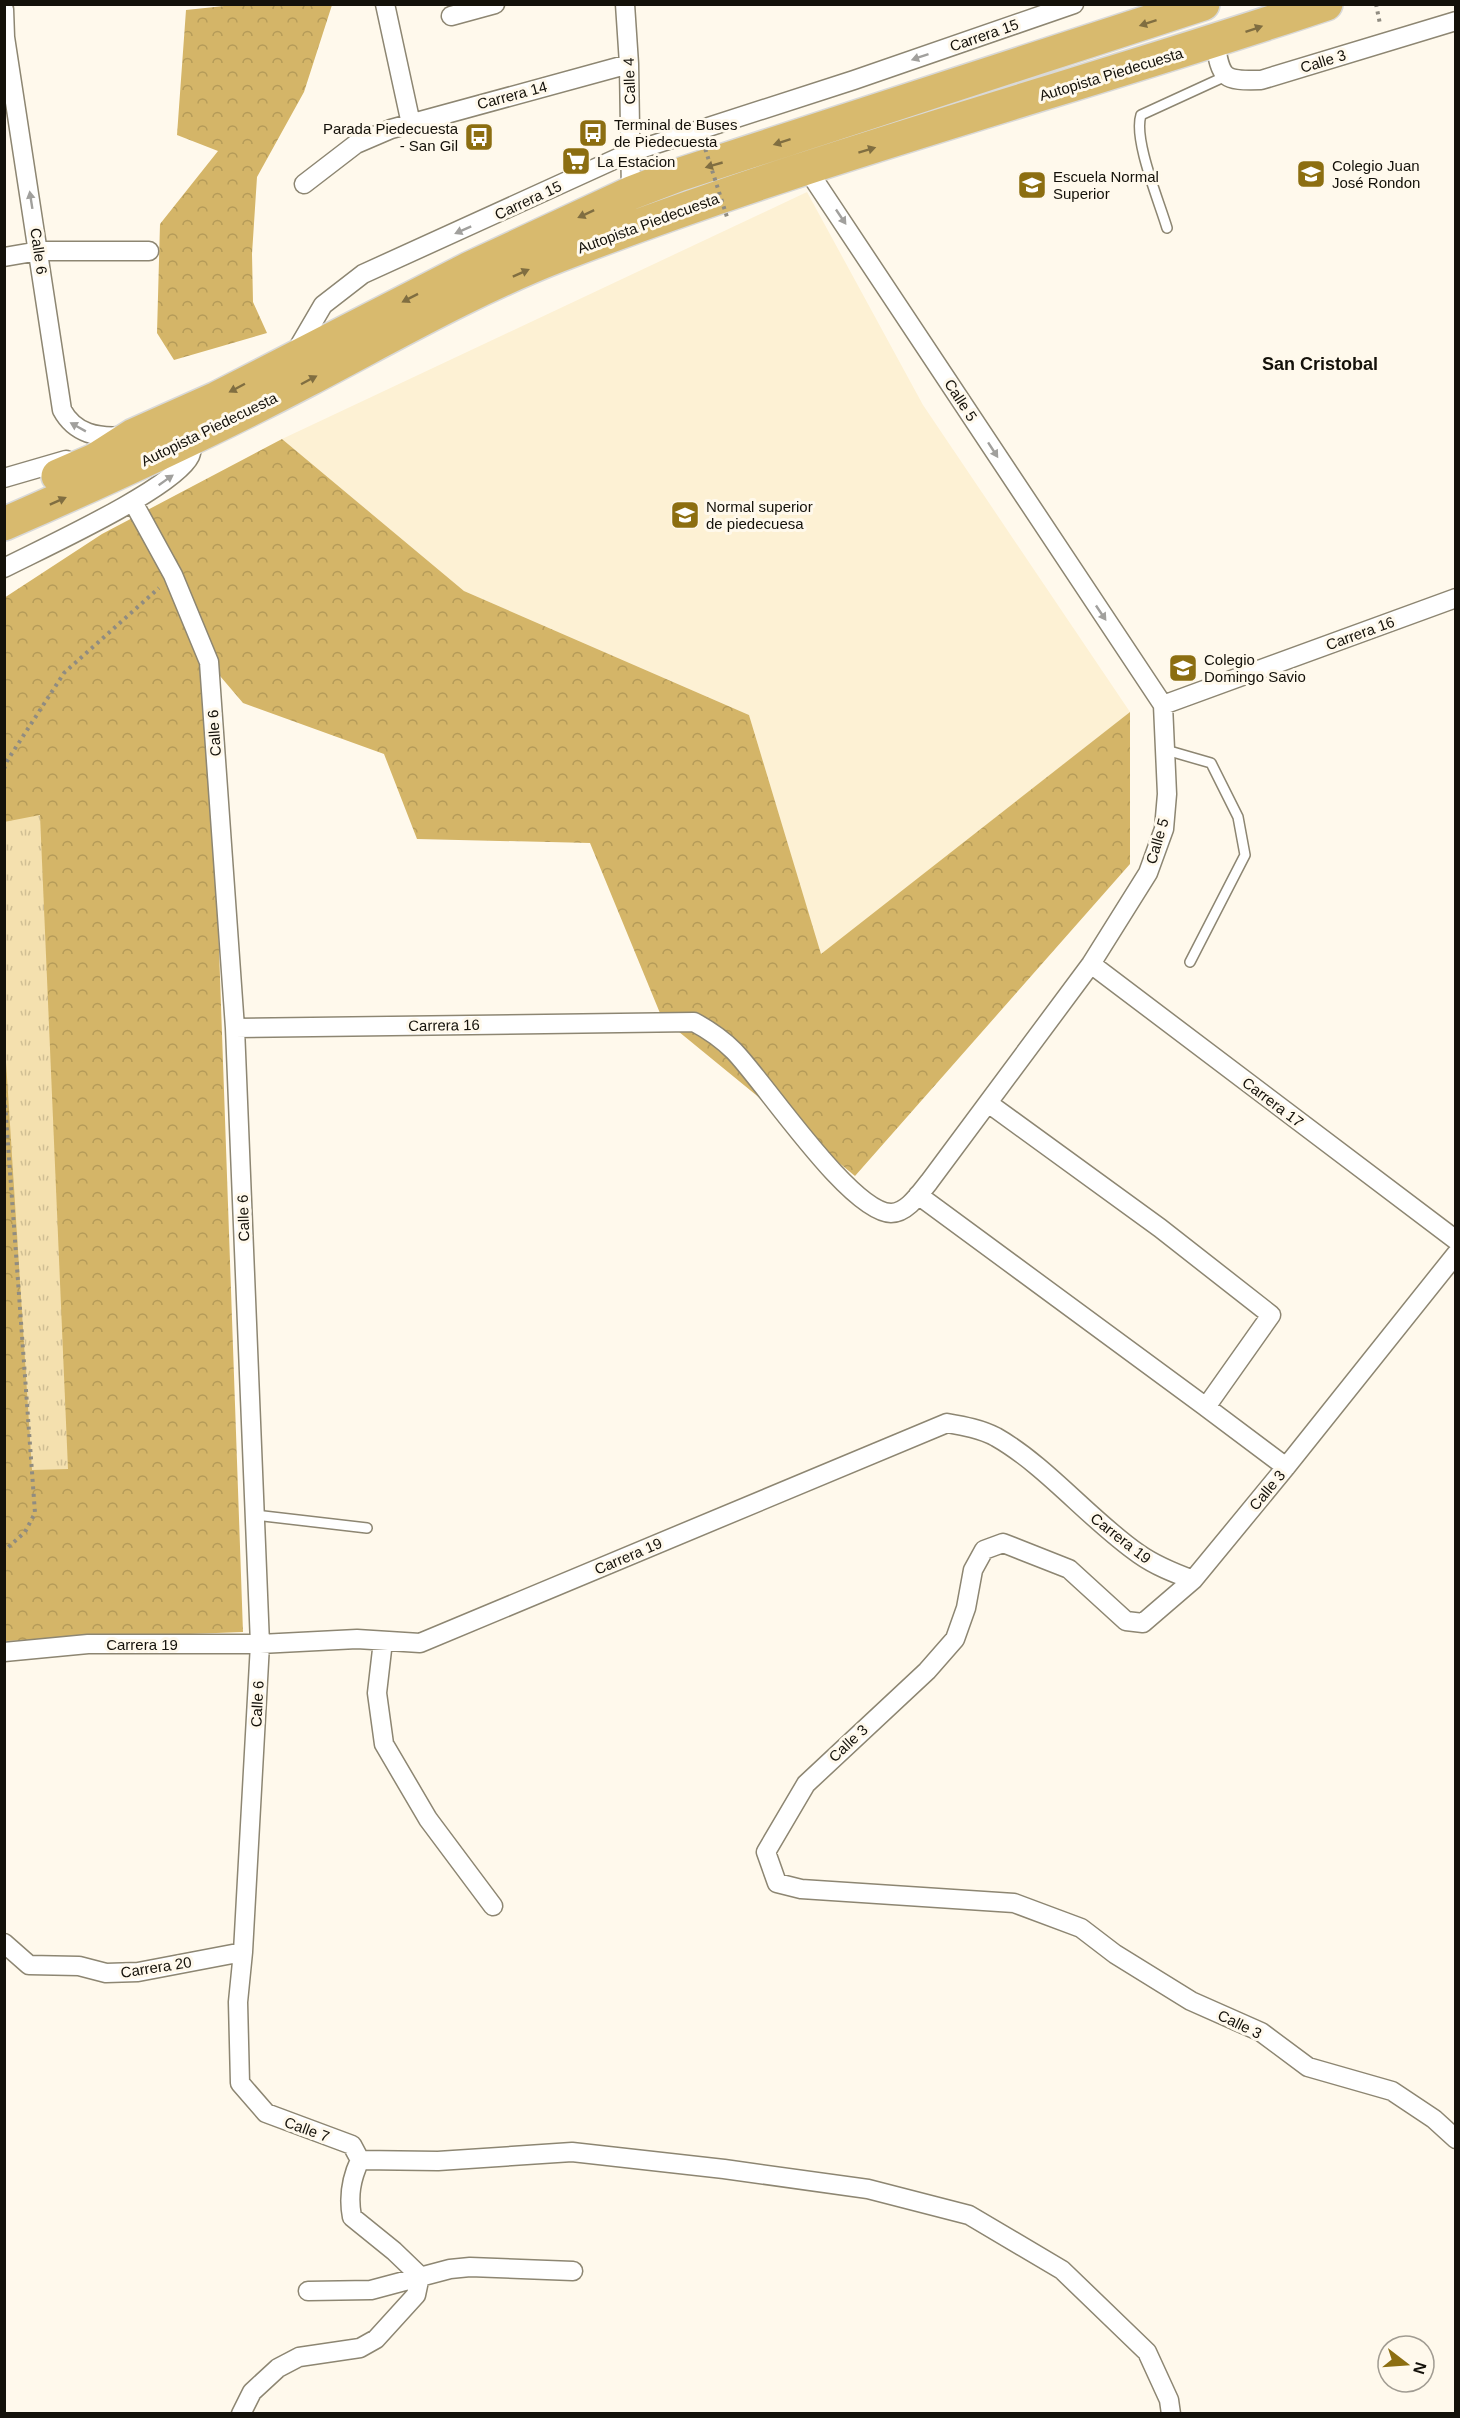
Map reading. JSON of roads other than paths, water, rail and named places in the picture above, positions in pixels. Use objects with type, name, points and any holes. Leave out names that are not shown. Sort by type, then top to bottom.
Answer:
[{"type":"highway","name":"Autopista Piedecuesta","points":[[4,500],[95,460],[134,435],[217,398],[470,268],[631,193],[678,175],[1203,4]]},
{"type":"highway","name":"Autopista Piedecuesta","points":[[4,524],[194,438],[458,301],[555,257],[751,185],[1215,42],[1326,4]]},
{"type":"street","points":[[385,4],[411,124]]},
{"type":"street","points":[[451,16],[495,4]]},
{"type":"street","name":"Calle 4","points":[[625,4],[629,64],[631,193]]},
{"type":"street","name":"Carrera 15","points":[[292,358],[323,305],[363,274],[631,152],[1074,4]]},
{"type":"street","name":"Calle 6","points":[[4,9],[5,37],[62,410],[68,422],[79,430],[105,438],[134,435]]},
{"type":"street","name":"Calle 3","points":[[1226,76],[1235,81],[1261,80],[1455,21]]},
{"type":"street","points":[[1215,42],[1219,66],[1226,76]]},
{"type":"street","name":"Carrera 14","points":[[304,184],[356,144],[411,124],[629,64]]},
{"type":"street","name":"Calle 5","points":[[653,1021],[694,1022],[716,1035],[735,1053],[846,1184],[868,1204],[881,1212],[894,1213],[908,1206],[918,1196],[1091,964],[1148,873],[1164,829],[1167,794],[1163,705],[807,169]]},
{"type":"street","points":[[4,257],[39,251],[149,251]]},
{"type":"street","points":[[4,568],[132,502],[172,477],[190,457],[194,438]]},
{"type":"street","points":[[4,478],[66,460],[95,460]]},
{"type":"street","name":"Calle 6","points":[[132,502],[173,576],[209,662],[236,1028],[260,1644],[243,1952]]},
{"type":"street","name":"Carrera 16","points":[[1163,705],[1455,598]]},
{"type":"street","name":"Carrera 17","points":[[1091,964],[1455,1240]]},
{"type":"street","name":"Carrera 16","points":[[236,1028],[653,1021]]},
{"type":"street","points":[[988,1103],[1160,1228],[1271,1315],[1206,1407]]},
{"type":"street","points":[[918,1196],[1286,1467]]},
{"type":"street","name":"Calle 3","points":[[1455,1254],[1193,1580],[1143,1623],[1125,1621],[1069,1569],[1003,1543],[984,1550],[973,1570],[966,1608],[955,1639],[927,1671],[806,1784],[766,1852],[777,1883],[801,1889],[1014,1903],[1081,1928],[1115,1954],[1191,2001],[1261,2032],[1308,2067],[1392,2091],[1434,2119],[1455,2139]]},
{"type":"street","name":"Carrera 19","points":[[4,1652],[88,1644],[260,1644],[357,1639],[420,1643],[947,1423],[970,1427],[996,1437],[1032,1464],[1137,1553],[1158,1567],[1193,1580]]},
{"type":"street","points":[[383,1641],[377,1694],[384,1744],[428,1819],[494,1906]]},
{"type":"street","name":"Carrera 20","points":[[4,1942],[29,1965],[79,1966],[106,1973],[138,1972],[243,1952]]},
{"type":"street","name":"Calle 7","points":[[243,1952],[238,2002],[240,2083],[266,2113],[352,2145],[360,2160]]},
{"type":"street","points":[[420,2276],[394,2251],[352,2217],[349,2201],[351,2185],[360,2160],[438,2162],[572,2152],[724,2169],[868,2189],[969,2215],[1062,2270],[1147,2352],[1169,2400],[1171,2414]]},
{"type":"street","points":[[308,2291],[371,2290],[450,2269],[470,2267],[573,2271]]},
{"type":"street","points":[[241,2414],[252,2392],[278,2368],[299,2357],[360,2349],[376,2339],[416,2295],[420,2276]]},
{"type":"lane","points":[[1167,228],[1140,139],[1138,123],[1141,115],[1226,76]]},
{"type":"lane","points":[[1166,750],[1211,763],[1238,817],[1245,855],[1190,962]]},
{"type":"lane","points":[[255,1515],[367,1528]]},
{"type":"place","name":"Terminal de Buses de Piedecuesta","points":[[593,133]]},
{"type":"place","name":"Parada Piedecuesta - San Gil","points":[[479,137]]},
{"type":"place","name":"La Estacion","points":[[576,161]]},
{"type":"place","name":"Colegio Juan José Rondon","points":[[1311,174]]},
{"type":"place","name":"Escuela Normal Superior","points":[[1032,185]]},
{"type":"place","name":"Normal superior de piedecuesa","points":[[685,515]]},
{"type":"place","name":"Colegio Domingo Savio","points":[[1183,668]]},
{"type":"district","name":"San Cristobal","points":[[1320,364]]}]
